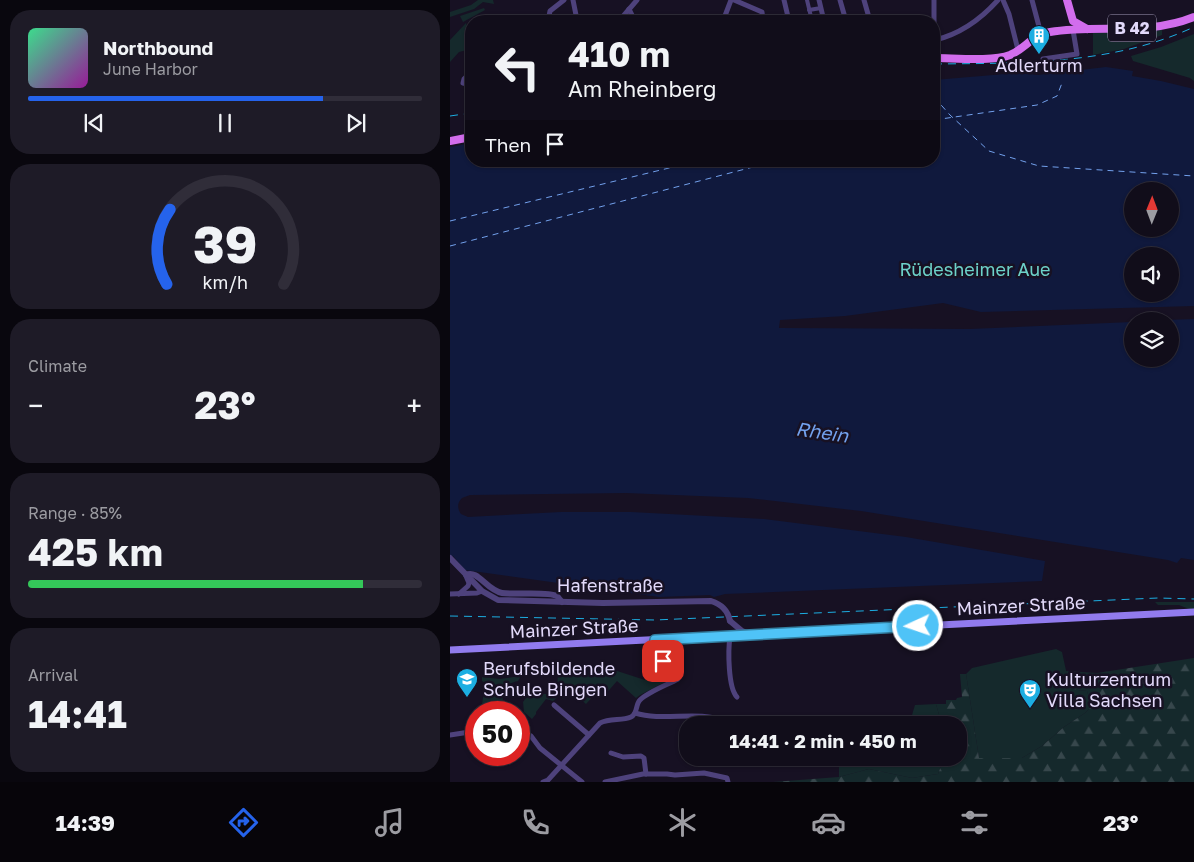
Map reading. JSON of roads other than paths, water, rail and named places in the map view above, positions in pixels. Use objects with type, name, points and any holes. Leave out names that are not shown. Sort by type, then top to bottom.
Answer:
[{"type":"main road","points":[[1067,0],[1073,21],[1070,30]]},
{"type":"main road","name":"B 42","points":[[940,58],[996,58],[1018,50],[1031,39],[1042,34],[1087,29],[1162,27],[1194,17]]},
{"type":"main road","name":"B 42","points":[[1073,21],[1087,29]]},
{"type":"main road","points":[[450,141],[465,138]]},
{"type":"main road","name":"Mainzer Straße","points":[[450,650],[1194,612]]},
{"type":"street","points":[[550,15],[550,11],[564,0]]},
{"type":"street","points":[[574,0],[576,15]]},
{"type":"street","points":[[624,15],[637,0]]},
{"type":"street","points":[[726,15],[732,0],[762,12],[762,15]]},
{"type":"street","points":[[784,0],[788,15]]},
{"type":"street","points":[[806,0],[810,15]]},
{"type":"street","points":[[819,0],[823,15]]},
{"type":"street","points":[[840,0],[844,15]]},
{"type":"street","points":[[864,0],[868,15]]},
{"type":"street","points":[[934,0],[934,15]]},
{"type":"street","points":[[940,38],[970,25],[988,11],[998,0]]},
{"type":"street","points":[[1003,0],[1009,14],[1018,50]]},
{"type":"street","points":[[1032,0],[1042,34]]},
{"type":"street","points":[[809,10],[821,8]]},
{"type":"street","points":[[629,9],[632,15]]},
{"type":"street","points":[[1043,58],[1077,54],[1070,30]]},
{"type":"street","name":"Hafenstraße","points":[[450,558],[482,591],[493,598],[503,600],[603,603],[711,600],[722,607],[730,621],[742,631],[751,635]]},
{"type":"street","points":[[458,594],[467,589],[469,583],[466,575],[468,573],[476,574],[487,587],[498,592],[553,595],[562,602]]},
{"type":"street","name":"Hafenstraße","points":[[450,594],[477,593],[482,591]]},
{"type":"street","points":[[730,621],[731,683],[732,693],[737,698]]},
{"type":"street","points":[[543,782],[548,780],[561,764],[603,722],[631,717],[635,713],[641,698],[678,679],[680,671],[677,667],[656,657],[654,651],[655,640]]},
{"type":"street","points":[[554,705],[589,735]]},
{"type":"street","points":[[635,713],[646,716],[702,716]]},
{"type":"street","points":[[450,735],[465,733]]},
{"type":"street","points":[[530,736],[540,748],[582,782]]},
{"type":"street","points":[[611,753],[624,758],[641,756],[644,758],[646,774]]},
{"type":"street","points":[[605,782],[646,774],[667,774],[677,778],[711,773],[727,778],[728,782]]},
{"type":"water","name":"Rhein","points":[[1106,67],[1133,71],[1132,76],[1194,89],[1194,306],[981,312],[943,303],[845,316],[780,320],[779,328],[970,329],[1124,322],[1124,367],[1179,367],[1179,320],[1194,319],[1194,560],[1181,558],[1177,563],[861,511],[748,498],[626,493],[470,495],[462,498],[458,508],[461,514],[468,517],[561,512],[631,512],[764,519],[906,537],[1045,561],[1042,581],[725,594],[714,597],[710,595],[659,597],[465,570],[453,556],[450,558],[450,147],[465,144],[465,167],[940,167],[940,79],[1017,73],[1038,75]]},
{"type":"railway","points":[[940,64],[1033,62],[1099,55],[1131,49],[1194,27]]},
{"type":"railway","points":[[450,116],[465,114]]},
{"type":"railway","points":[[450,616],[655,620],[1158,598],[1194,599]]},
{"type":"place","name":"Adlerturm","points":[[1039,55]]},
{"type":"place","name":"Berufsbildende Schule Bingen","points":[[467,698]]},
{"type":"place","name":"Kulturzentrum Villa Sachsen","points":[[1030,709]]},
{"type":"park label","name":"Rüdesheimer Aue","points":[[975,270]]}]
